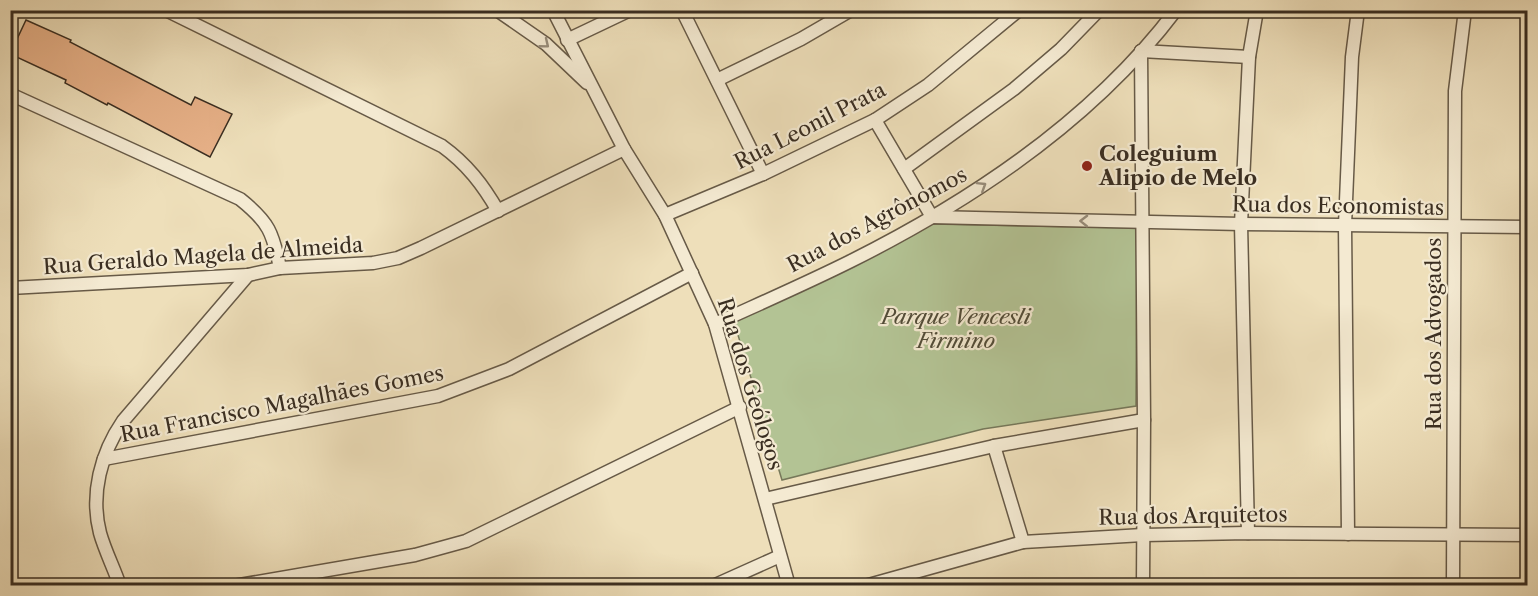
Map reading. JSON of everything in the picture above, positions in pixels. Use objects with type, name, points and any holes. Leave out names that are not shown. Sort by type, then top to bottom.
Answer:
[{"type":"street","points":[[166,10],[442,146],[457,156],[472,171],[498,211]]},
{"type":"street","points":[[497,10],[546,44],[595,91]]},
{"type":"street","name":"Rua dos Geólogos","points":[[553,10],[624,149],[665,215],[715,324],[789,585]]},
{"type":"street","points":[[567,40],[630,10]]},
{"type":"street","points":[[682,10],[763,174]]},
{"type":"street","points":[[717,80],[801,39],[851,10]]},
{"type":"street","name":"Rua Leonil Prata","points":[[665,215],[763,174],[875,120],[928,84],[1019,10]]},
{"type":"street","points":[[904,169],[1014,89],[1061,49],[1099,10]]},
{"type":"street","name":"Rua dos Agrônomos","points":[[715,324],[851,261],[932,217],[992,179],[1048,139],[1101,93],[1142,51],[1176,10]]},
{"type":"street","points":[[1248,532],[1241,224],[1249,57],[1257,10]]},
{"type":"street","points":[[1348,534],[1346,225],[1352,57],[1358,10]]},
{"type":"street","name":"Rua dos Advogados","points":[[1453,585],[1455,91],[1465,10]]},
{"type":"street","points":[[1143,585],[1142,51],[1249,57]]},
{"type":"street","points":[[10,94],[240,199],[259,214],[274,236],[280,268]]},
{"type":"street","points":[[875,120],[932,217]]},
{"type":"street","name":"Rua Geraldo Magela de Almeida","points":[[10,288],[248,275],[280,268],[373,263],[398,258],[624,149]]},
{"type":"street","name":"Rua dos Economistas","points":[[932,217],[1241,224],[1527,227]]},
{"type":"street","name":"Rua Francisco Magalhães Gomes","points":[[104,459],[438,396],[509,369],[692,273]]},
{"type":"street","points":[[120,585],[100,533],[96,503],[98,480],[111,439],[123,421],[248,275]]},
{"type":"street","points":[[234,585],[415,555],[466,541],[740,407]]},
{"type":"street","points":[[765,499],[994,446],[1144,420]]},
{"type":"street","points":[[994,446],[1023,542]]},
{"type":"street","name":"Rua dos Arquitetos","points":[[865,585],[1023,542],[1248,532],[1527,536]]},
{"type":"street","points":[[713,585],[780,556]]},
{"type":"green space","name":"Parque Vencesli Firmino","points":[[932,224],[1137,228],[1136,406],[983,429],[782,480],[734,322]]},
{"type":"building","points":[[26,20],[71,40],[70,42],[191,105],[195,97],[232,114],[210,157],[65,83],[66,80],[10,54]]},
{"type":"place","name":"Coleguium Alipio de Melo","points":[[1087,166]]}]
